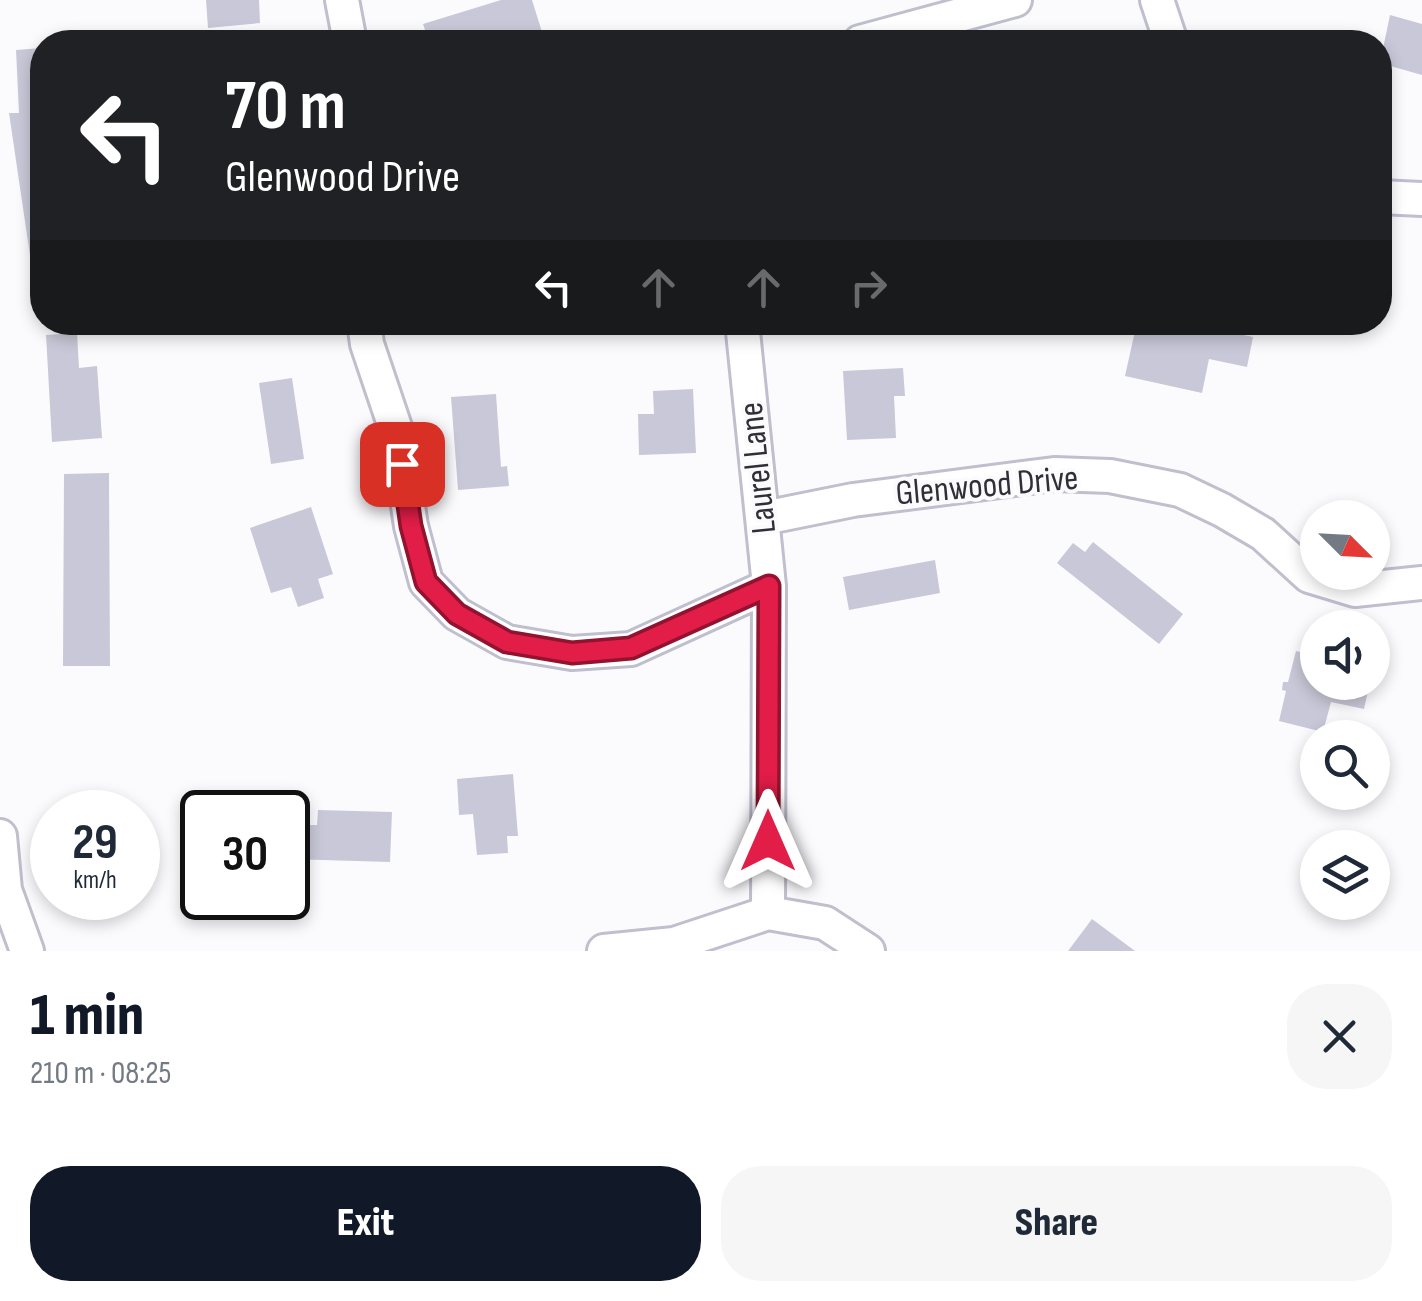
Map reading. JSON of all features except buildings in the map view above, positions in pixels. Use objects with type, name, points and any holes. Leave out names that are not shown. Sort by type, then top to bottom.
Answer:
[{"type":"street","points":[[342,0],[348,30]]},
{"type":"street","points":[[904,30],[1015,0]]},
{"type":"street","points":[[1157,0],[1166,30]]},
{"type":"street","points":[[1392,198],[1422,199]]},
{"type":"street","points":[[366,335],[398,433],[411,526],[426,582],[457,614],[507,642],[572,653],[631,648],[769,586]]},
{"type":"street","name":"Laurel Lane","points":[[743,335],[769,586],[768,914]]},
{"type":"street","name":"Glenwood Drive","points":[[764,518],[853,500],[1054,474],[1110,476],[1180,490],[1222,510],[1262,534],[1309,576],[1355,590],[1422,583]]},
{"type":"street","points":[[0,836],[4,890],[27,951]]},
{"type":"street","points":[[604,951],[674,944],[768,914],[825,923],[868,951]]},
{"type":"route","points":[[402,464],[411,526],[426,582],[457,614],[507,642],[572,653],[631,648],[769,586],[768,841]]}]
